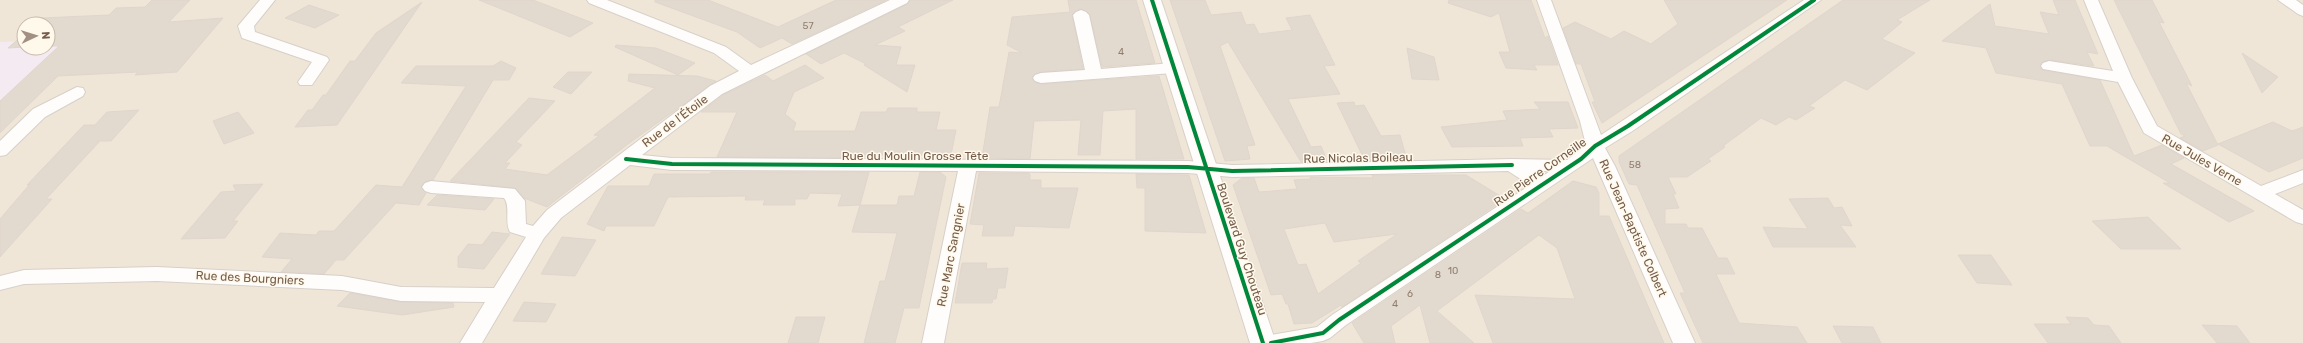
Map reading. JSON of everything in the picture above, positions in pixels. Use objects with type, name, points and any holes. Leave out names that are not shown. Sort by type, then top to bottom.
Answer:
[{"type":"main road","name":"Boulevard Guy Chouteau","points":[[1152,0],[1205,168],[1263,343]]},
{"type":"street","points":[[268,0],[246,26],[248,35],[321,60],[306,82]]},
{"type":"street","points":[[594,0],[720,50],[750,72]]},
{"type":"street","name":"Rue de l’Étoile","points":[[471,343],[537,234],[554,214],[716,90],[750,72],[902,0]]},
{"type":"street","name":"Rue Jean-Baptiste Colbert","points":[[1544,0],[1589,121],[1595,146],[1606,166],[1684,343]]},
{"type":"street","name":"Rue Pierre Corneille","points":[[1271,343],[1325,338],[1339,320],[1568,166],[1581,160],[1595,146],[1628,126],[1814,0]]},
{"type":"street","name":"Rue Jules Verne","points":[[2091,0],[2124,78],[2150,129],[2303,218]]},
{"type":"street","points":[[2285,0],[2303,11]]},
{"type":"street","points":[[1081,15],[1094,74]]},
{"type":"street","points":[[2049,66],[2124,78]]},
{"type":"street","points":[[1041,78],[1173,68]]},
{"type":"street","points":[[0,151],[39,113],[77,92]]},
{"type":"street","name":"Rue du Moulin Grosse Tête","points":[[626,159],[672,164],[1205,168]]},
{"type":"street","points":[[1512,165],[1542,184]]},
{"type":"street","name":"Rue Nicolas Boileau","points":[[1205,168],[1232,171],[1512,165],[1568,166]]},
{"type":"street","name":"Rue Marc Sangnier","points":[[933,343],[968,167]]},
{"type":"street","points":[[2260,193],[2303,176]]},
{"type":"street","points":[[431,187],[509,193],[516,201],[517,228],[537,234]]},
{"type":"street","name":"Rue des Bourgniers","points":[[0,283],[24,276],[157,274],[342,283],[401,294],[500,295]]},
{"type":"shaded area","points":[[0,0],[2303,0],[2303,343],[0,343]]},
{"type":"shaded area","points":[[98,37],[0,133],[0,42],[16,41],[16,56],[56,56],[56,40]]},
{"type":"building","points":[[152,0],[190,0],[169,22],[223,18],[177,72],[135,75],[138,72],[58,76],[0,133],[0,101],[48,56],[56,56],[56,49],[59,46],[56,46],[56,17],[109,15],[116,8],[145,7]]},
{"type":"building","points":[[479,0],[533,0],[593,23],[570,37]]},
{"type":"building","points":[[655,0],[708,0],[778,27],[836,0],[886,0],[792,44],[782,38],[760,48],[737,32],[655,2]]},
{"type":"building","points":[[910,0],[953,0],[898,27],[905,31],[875,45],[901,47],[896,65],[915,65],[907,92],[864,65],[866,64],[844,53],[821,64],[806,54],[908,4]]},
{"type":"building","points":[[1068,0],[1136,0],[1155,63],[1102,67],[1090,15],[1080,9],[1072,15],[1083,69],[1041,72],[1032,77],[1034,82],[1041,84],[1159,76],[1184,159],[1136,159],[1136,109],[1103,111],[1100,155],[1078,155],[1081,120],[1034,121],[1030,159],[982,158],[990,107],[999,107],[1009,52],[1022,53],[1007,45],[1012,17],[1070,12]]},
{"type":"building","points":[[1170,0],[1205,0],[1211,15],[1241,12],[1246,25],[1254,24],[1259,34],[1292,30],[1286,18],[1310,15],[1335,65],[1324,66],[1340,94],[1288,99],[1311,147],[1321,146],[1327,161],[1301,162],[1228,42],[1220,46],[1255,145],[1247,146],[1250,159],[1225,161]]},
{"type":"building","points":[[1449,0],[1531,0],[1545,38],[1548,36],[1558,65],[1534,65],[1537,70],[1506,68],[1499,52],[1510,52],[1499,13],[1491,17],[1448,3]]},
{"type":"building","points":[[1664,0],[1787,0],[1602,123],[1592,102],[1595,102],[1581,64],[1576,64],[1563,28],[1575,22],[1611,39],[1624,31],[1651,44],[1678,24]]},
{"type":"building","points":[[1843,0],[1930,0],[1897,20],[1902,22],[1882,39],[1915,53],[1867,90],[1845,80],[1809,106],[1815,108],[1796,120],[1789,117],[1776,125],[1761,118],[1708,159],[1711,161],[1687,177],[1668,177],[1676,194],[1673,194],[1679,208],[1665,209],[1665,224],[1686,224],[1688,228],[1702,228],[1718,258],[1727,258],[1735,274],[1716,274],[1739,323],[1797,327],[1807,343],[1703,343],[1680,293],[1685,293],[1637,185],[1629,184],[1619,162],[1619,156]]},
{"type":"building","points":[[2053,0],[2075,0],[2098,54],[2087,52],[2094,66],[2049,60],[2042,62],[2040,65],[2042,70],[2100,80],[2134,156],[2162,145],[2184,158],[2171,164],[2254,211],[2229,222],[2163,183],[2170,183],[2107,146],[2090,146],[2062,84],[1996,73],[1986,48],[1942,41],[1990,4],[1995,26],[2049,34],[2040,12],[2059,15]]},
{"type":"building","points":[[2114,0],[2152,0],[2164,23],[2159,22],[2192,86],[2186,83],[2218,145],[2203,151],[2180,138],[2185,136],[2181,134]]},
{"type":"building","points":[[422,2],[337,125],[295,127],[308,110],[312,110],[323,95],[326,95],[350,61],[355,61],[376,33]]},
{"type":"building","points":[[309,5],[339,15],[315,28],[285,18]]},
{"type":"building","points":[[16,41],[16,48],[8,48]]},
{"type":"building","points":[[616,45],[656,48],[695,63],[678,75],[615,47]]},
{"type":"building","points":[[1407,48],[1434,57],[1439,80],[1412,79]]},
{"type":"building","points":[[2242,53],[2278,77],[2262,93]]},
{"type":"building","points":[[501,61],[516,68],[509,80],[493,80],[433,180],[425,182],[421,186],[426,193],[419,205],[396,203],[344,260],[336,260],[324,274],[281,272],[292,259],[262,257],[280,233],[316,235],[319,231],[334,231],[376,185],[402,187],[466,86],[401,83],[416,66],[493,66]]},
{"type":"building","points":[[805,65],[824,78],[794,92],[785,114],[796,123],[793,131],[855,131],[861,112],[886,112],[888,108],[917,108],[917,112],[940,112],[936,130],[956,130],[951,155],[875,155],[874,158],[717,157],[737,112],[701,112],[723,95],[765,75],[773,81]]},
{"type":"building","points":[[568,72],[592,72],[571,94],[553,87]]},
{"type":"building","points":[[629,74],[697,76],[716,81],[628,144],[547,207],[524,198],[515,188],[450,181],[529,98],[555,101],[516,142],[522,145],[505,163],[510,163],[505,169],[547,175],[599,136],[594,135],[655,88],[628,81]]},
{"type":"building","points":[[1354,102],[1355,106],[1364,105],[1381,136],[1400,135],[1407,160],[1365,161],[1337,103]]},
{"type":"building","points":[[1534,102],[1568,102],[1578,128],[1549,129],[1553,137],[1520,138],[1523,146],[1452,147],[1441,127],[1507,120],[1503,111],[1540,109]]},
{"type":"building","points":[[139,110],[111,141],[100,141],[46,199],[52,199],[0,257],[0,219],[30,184],[27,185],[84,125],[95,125],[107,112]]},
{"type":"building","points":[[238,112],[254,133],[224,144],[213,121]]},
{"type":"building","points":[[2273,122],[2292,131],[2303,127],[2303,158],[2269,172],[2218,144]]},
{"type":"building","points":[[711,172],[869,172],[860,205],[838,206],[842,194],[810,193],[807,199],[795,199],[795,205],[763,205],[765,200],[745,200],[746,196],[668,197],[654,226],[606,226],[604,231],[587,224],[608,186],[649,186],[654,174],[710,174]]},
{"type":"building","points":[[920,172],[940,172],[946,177],[919,308],[904,308],[895,343],[864,343],[880,281],[885,281],[897,233],[852,232],[860,205],[897,205],[899,196],[914,196]]},
{"type":"building","points":[[979,173],[1028,173],[1030,174],[1030,180],[1041,180],[1041,188],[1078,188],[1069,228],[1015,226],[1013,236],[982,236],[984,225],[970,224]]},
{"type":"building","points":[[1136,174],[1189,175],[1206,233],[1145,231],[1145,188],[1137,188]]},
{"type":"building","points":[[1372,175],[1466,175],[1505,199],[1342,307],[1341,305],[1312,323],[1294,324],[1288,304],[1286,304],[1282,294],[1271,295],[1233,185],[1242,178],[1254,178],[1259,192],[1297,189],[1294,180],[1311,179],[1310,177],[1373,178]],"holes":[[[1325,223],[1334,242],[1397,234],[1358,261],[1361,263],[1318,294],[1306,264],[1298,265],[1284,229]]]},
{"type":"building","points":[[1573,181],[1596,187],[1599,193],[1599,216],[1609,216],[1664,343],[1493,343],[1475,295],[1575,299],[1557,248],[1539,235],[1437,311],[1474,343],[1430,343],[1420,305],[1391,326],[1395,343],[1364,343],[1352,323],[1521,209],[1528,213]]},
{"type":"building","points":[[263,184],[233,221],[238,221],[225,238],[181,239],[221,192],[236,191],[233,185]]},
{"type":"building","points":[[437,195],[494,199],[485,210],[427,205]]},
{"type":"building","points":[[1828,198],[1834,208],[1842,207],[1852,226],[1840,225],[1856,247],[1773,247],[1763,227],[1808,229],[1789,199]]},
{"type":"building","points":[[2148,217],[2181,249],[2121,249],[2092,221]]},
{"type":"building","points":[[492,232],[510,234],[484,269],[458,267],[458,257],[468,244],[482,245]]},
{"type":"building","points":[[562,237],[596,240],[575,276],[541,274]]},
{"type":"building","points":[[1958,255],[1991,255],[2012,285],[1977,283]]},
{"type":"building","points":[[962,263],[987,263],[986,269],[1008,268],[1005,288],[998,288],[996,299],[993,299],[992,303],[955,303]]},
{"type":"building","points":[[350,293],[401,302],[453,303],[454,307],[402,315],[337,306]]},
{"type":"building","points":[[524,302],[556,304],[546,322],[513,321]]},
{"type":"building","points":[[796,317],[825,317],[818,343],[788,343]]},
{"type":"building","points":[[2066,317],[2088,318],[2094,325],[2109,326],[2121,343],[2048,343],[2034,324],[2071,324]]},
{"type":"building","points":[[2202,325],[2237,326],[2250,343],[2217,343]]},
{"type":"building","points":[[1833,326],[1873,327],[1881,343],[1842,343]]},
{"type":"cycle path","points":[[1152,0],[1263,343]]},
{"type":"cycle path","points":[[1271,343],[1323,333],[1339,320],[1581,159],[1595,146],[1628,126],[1814,0]]},
{"type":"cycle path","points":[[626,159],[672,164],[1188,167],[1232,171],[1512,165]]}]
